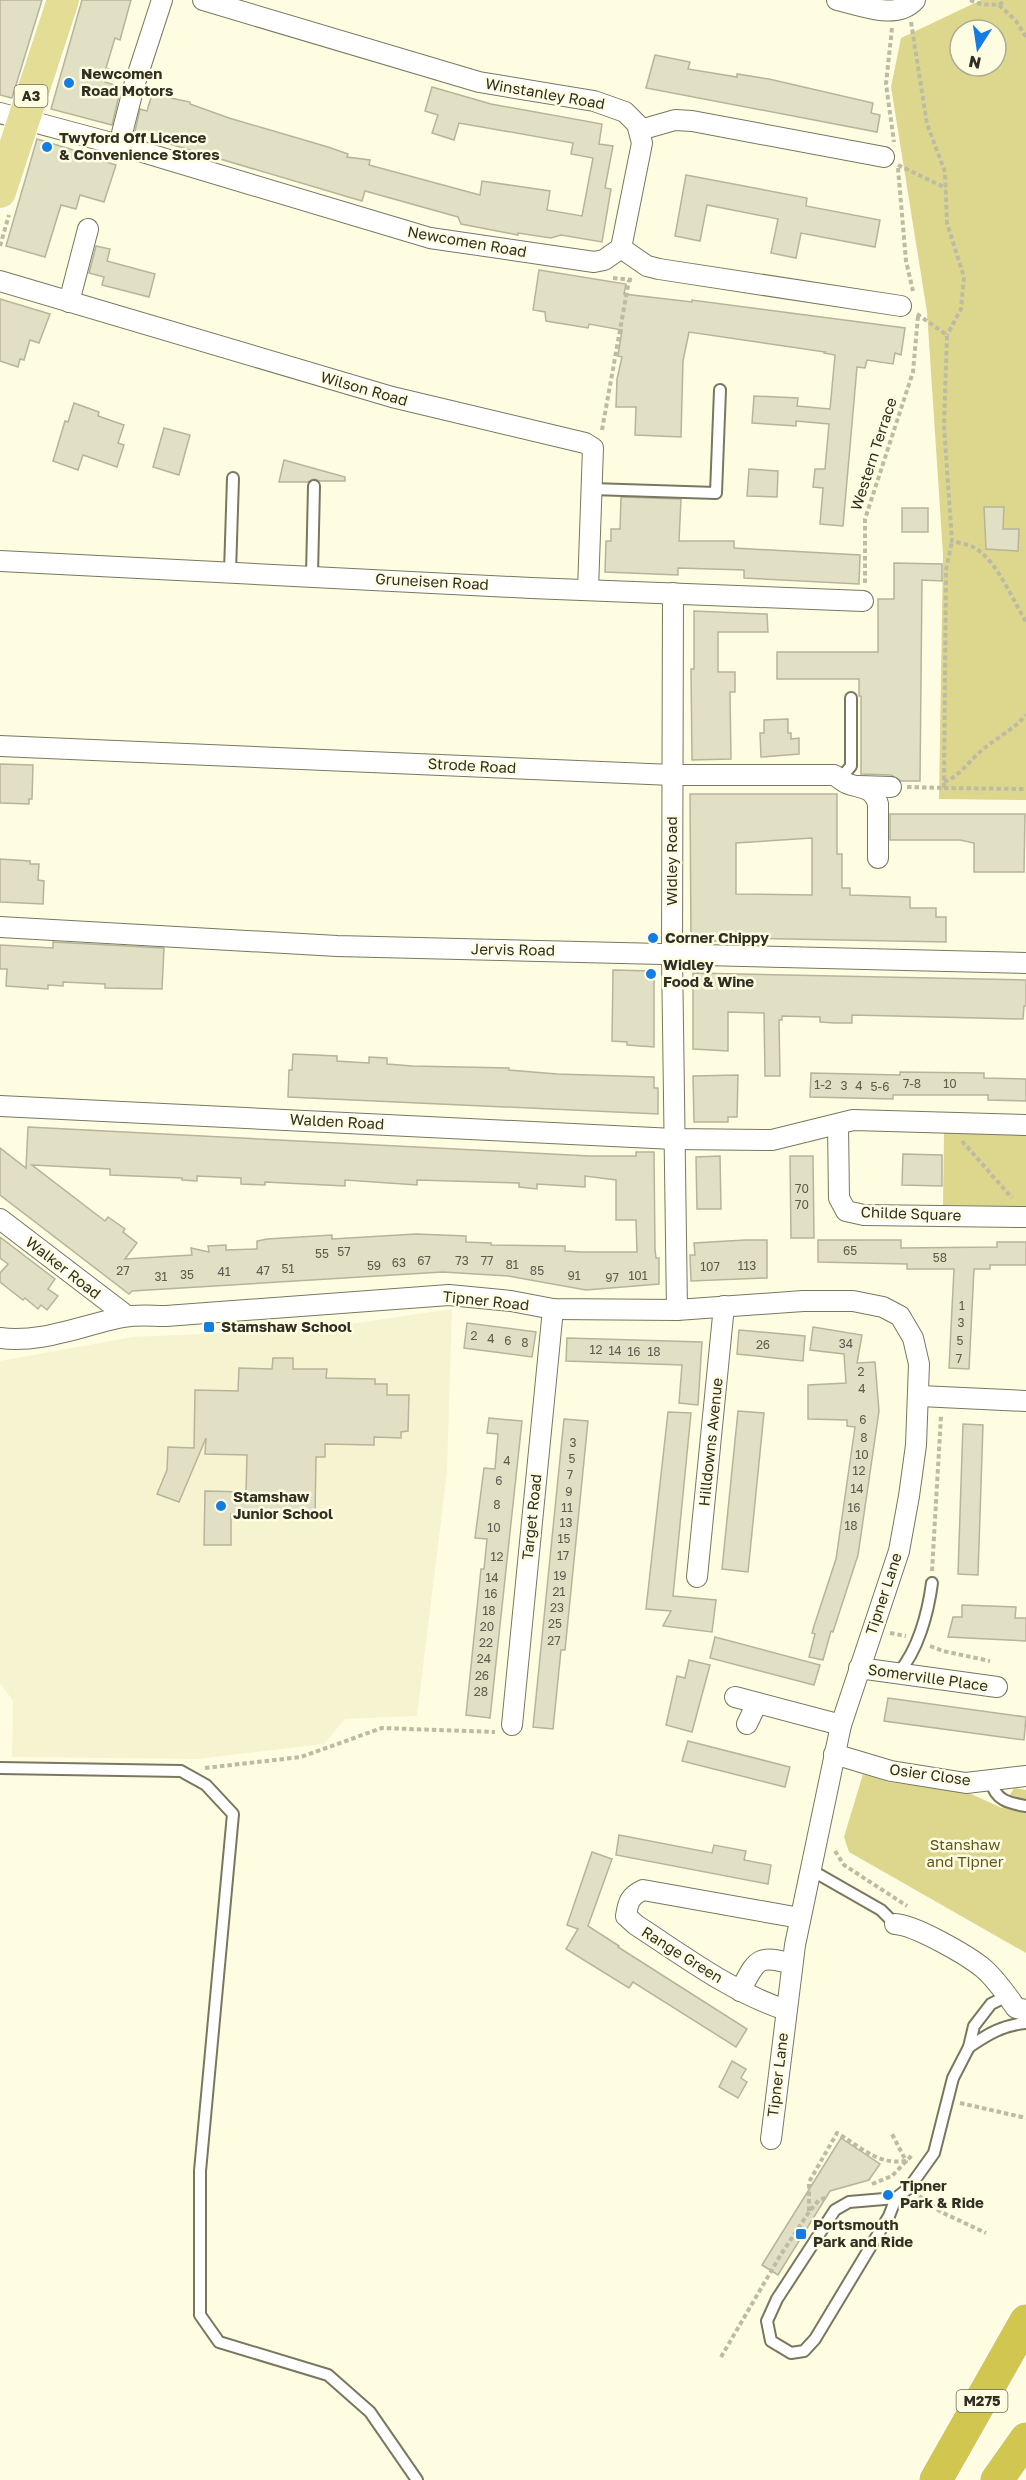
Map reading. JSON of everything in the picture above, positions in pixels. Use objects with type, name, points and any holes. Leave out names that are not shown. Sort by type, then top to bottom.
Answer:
[{"type":"highway","name":"M275","points":[[936,2480],[1026,2321]]},
{"type":"highway","points":[[998,2480],[1026,2439]]},
{"type":"main road","name":"A3","points":[[0,192],[11,116],[63,0]]},
{"type":"street","points":[[118,145],[134,86],[162,0]]},
{"type":"street","name":"Winstanley Road","points":[[203,0],[469,79],[594,101],[625,112],[640,130]]},
{"type":"street","points":[[837,0],[879,10],[894,10],[911,4]]},
{"type":"street","name":"Newcomen Road","points":[[11,116],[118,145],[430,238],[594,262],[604,260],[621,248]]},
{"type":"street","points":[[884,157],[692,121],[664,122],[640,130],[642,143],[621,248],[647,266],[659,269],[909,310]]},
{"type":"street","points":[[69,302],[88,229]]},
{"type":"street","name":"Wilson Road","points":[[0,281],[392,397],[585,443],[593,448],[588,590]]},
{"type":"street","name":"Gruneisen Road","points":[[0,561],[863,601]]},
{"type":"street","name":"Widley Road","points":[[673,593],[672,954],[677,1310]]},
{"type":"street","name":"Strode Road","points":[[0,746],[672,775],[834,775],[870,790],[878,804],[878,858]]},
{"type":"street","points":[[859,786],[891,787]]},
{"type":"street","name":"Jervis Road","points":[[0,927],[337,946],[1026,963]]},
{"type":"street","name":"Walden Road","points":[[0,1106],[674,1139]]},
{"type":"street","points":[[674,1139],[772,1140],[853,1120],[1026,1125]]},
{"type":"street","name":"Childe Square","points":[[838,1125],[839,1198],[846,1211],[864,1215],[1022,1211]]},
{"type":"street","name":"Walker Road","points":[[0,1219],[127,1316]]},
{"type":"street","name":"Tipner Road","points":[[0,1338],[10,1340],[42,1336],[127,1316],[178,1315],[449,1295],[511,1301],[554,1309],[677,1310],[803,1301],[853,1301],[883,1306],[900,1316]]},
{"type":"street","name":"Hilldowns Avenue","points":[[697,1577],[724,1306]]},
{"type":"street","name":"Target Road","points":[[512,1725],[554,1309]]},
{"type":"street","name":"Tipner Lane","points":[[771,2139],[792,1964],[834,1754],[859,1668],[899,1551],[916,1445],[920,1396],[919,1364],[913,1338],[900,1316]]},
{"type":"street","points":[[920,1396],[1026,1401]]},
{"type":"street","name":"Somerville Place","points":[[859,1668],[997,1687]]},
{"type":"street","points":[[735,1697],[841,1725]]},
{"type":"street","points":[[747,1724],[757,1703]]},
{"type":"street","name":"Osier Close","points":[[834,1754],[891,1771],[966,1783],[1026,1776]]},
{"type":"street","name":"Range Green","points":[[786,2010],[761,2002],[740,1991],[636,1925],[627,1916],[628,1904],[632,1895],[643,1890],[800,1918]]},
{"type":"street","points":[[895,1924],[911,1926],[969,1959],[1016,1995],[1016,2008],[1026,2010]]},
{"type":"street","points":[[740,1991],[754,1966],[762,1959],[792,1964]]},
{"type":"lane","points":[[592,489],[716,493],[720,390]]},
{"type":"lane","points":[[230,572],[233,478]]},
{"type":"lane","points":[[312,575],[314,486]]},
{"type":"lane","points":[[840,779],[851,766],[851,698]]},
{"type":"lane","points":[[897,1674],[907,1663],[916,1640],[930,1597],[932,1583]]},
{"type":"lane","points":[[0,1768],[181,1771],[206,1785],[233,1814],[200,2171],[200,2315],[219,2342],[328,2374],[370,2412],[417,2480]]},
{"type":"lane","points":[[991,1781],[993,1791],[999,1798],[1026,1806]]},
{"type":"lane","points":[[811,1870],[881,1910],[895,1924]]},
{"type":"lane","points":[[896,2198],[849,2202],[834,2210],[777,2299],[767,2321],[771,2341],[791,2353],[804,2351],[815,2339],[889,2216],[896,2198],[909,2188],[934,2153],[954,2078],[969,2047],[974,2026],[991,2004],[1016,1995]]},
{"type":"lane","points":[[969,2047],[989,2033],[1008,2025],[1026,2023]]},
{"type":"path","points":[[972,0],[981,4],[999,5],[1016,21],[1026,37]]},
{"type":"path","points":[[999,5],[1005,0]]},
{"type":"path","points":[[911,4],[927,124],[942,163],[946,188],[947,223],[964,277],[961,309],[947,335],[944,426],[951,541],[946,570],[944,788]]},
{"type":"path","points":[[884,157],[946,188]]},
{"type":"path","points":[[602,430],[629,280]]},
{"type":"path","points":[[909,310],[947,335]]},
{"type":"path","name":"Western Terrace","points":[[863,601],[865,519],[913,372],[909,310]]},
{"type":"path","points":[[951,541],[973,546],[994,567],[1026,622]]},
{"type":"path","points":[[944,782],[951,780],[975,756],[1007,734],[1026,714]]},
{"type":"path","points":[[891,787],[1026,789]]},
{"type":"path","points":[[946,1123],[1022,1211]]},
{"type":"path","points":[[932,1583],[941,1408]]},
{"type":"path","points":[[883,1631],[916,1640],[943,1651],[990,1661]]},
{"type":"path","points":[[181,1771],[301,1757],[382,1728],[500,1732],[511,1730],[512,1725]]},
{"type":"path","points":[[833,1849],[844,1865],[910,1908]]},
{"type":"path","points":[[948,2100],[1026,2118]]},
{"type":"path","points":[[809,2212],[809,2182],[837,2133],[879,2159],[891,2163],[906,2161],[892,2134]]},
{"type":"path","points":[[892,2176],[941,2212],[986,2233]]},
{"type":"shaded area","name":"Stamshaw Junior School","points":[[452,1309],[447,1472],[417,1716],[345,1719],[324,1744],[198,1759],[12,1757],[13,1701],[0,1683],[0,1361],[132,1337],[315,1329]]},
{"type":"green space","points":[[981,0],[1026,0],[1026,800],[939,799],[943,554],[927,312],[891,87],[901,38]]},
{"type":"green space","points":[[944,1132],[1026,1133],[1026,1207],[943,1205]]},
{"type":"green space","name":"Stanshaw and Tipner","points":[[863,1774],[889,1782],[969,1793],[1002,1808],[1014,1788],[1026,1790],[1026,1953],[849,1852],[844,1837]]},
{"type":"building","points":[[0,0],[42,0],[12,98],[0,95]]},
{"type":"building","points":[[82,0],[131,0],[120,40],[115,38],[106,68],[109,69],[105,82],[121,87],[112,125],[51,109]]},
{"type":"building","points":[[655,55],[690,62],[688,69],[737,77],[737,74],[769,79],[873,103],[871,113],[880,115],[877,132],[646,88]]},
{"type":"building","points":[[432,87],[491,104],[602,124],[599,144],[613,146],[605,188],[611,189],[602,242],[561,235],[551,238],[518,233],[518,235],[461,224],[458,217],[365,191],[362,201],[136,134],[135,131],[140,109],[147,111],[152,94],[190,102],[190,104],[229,118],[348,154],[347,157],[370,160],[369,165],[480,195],[482,181],[550,191],[547,210],[582,216],[593,158],[571,154],[573,143],[459,123],[454,140],[432,133],[438,115],[425,111]]},
{"type":"building","points":[[37,139],[116,165],[104,202],[80,195],[76,209],[61,205],[45,257],[6,246]]},
{"type":"building","points":[[686,175],[807,198],[806,206],[880,220],[875,247],[801,233],[796,258],[771,253],[778,219],[707,205],[700,241],[675,236]]},
{"type":"building","points":[[96,246],[110,249],[107,261],[155,274],[149,297],[102,285],[104,277],[89,273]]},
{"type":"building","points":[[539,270],[626,284],[624,294],[692,302],[692,300],[905,328],[901,355],[895,353],[893,364],[867,360],[865,368],[857,367],[843,526],[820,524],[823,488],[813,487],[815,469],[825,469],[829,424],[796,421],[796,426],[752,423],[754,396],[798,398],[797,406],[830,409],[835,355],[689,332],[683,361],[681,437],[635,435],[636,407],[616,407],[617,379],[622,357],[618,356],[622,330],[589,324],[588,328],[546,321],[545,312],[533,310]]},
{"type":"building","points":[[0,299],[50,314],[39,343],[30,340],[24,360],[20,359],[18,367],[0,361]]},
{"type":"building","points":[[74,403],[99,412],[98,416],[124,425],[118,443],[124,445],[117,467],[83,455],[78,470],[53,461],[65,421],[68,422]]},
{"type":"building","points":[[164,428],[190,435],[179,475],[153,467]]},
{"type":"building","points":[[284,460],[345,477],[345,481],[314,479],[308,482],[279,482]]},
{"type":"building","points":[[749,469],[778,471],[777,497],[747,496]]},
{"type":"building","points":[[621,497],[681,499],[679,541],[734,541],[734,548],[860,555],[859,584],[744,578],[744,570],[678,568],[678,575],[605,572],[606,541],[611,541],[611,529],[620,529]]},
{"type":"building","points":[[984,507],[1004,507],[1003,529],[1019,529],[1018,551],[986,549]]},
{"type":"building","points":[[902,508],[928,508],[928,532],[902,532]]},
{"type":"building","points":[[894,563],[942,564],[942,581],[922,580],[920,781],[901,781],[891,775],[861,774],[859,679],[777,679],[777,652],[878,652],[878,599],[894,599]]},
{"type":"building","points":[[694,611],[767,614],[768,632],[718,632],[718,672],[735,672],[735,692],[730,692],[731,759],[692,760],[691,669],[694,669]]},
{"type":"building","points":[[788,719],[788,733],[791,733],[791,739],[799,738],[799,754],[761,757],[760,733],[764,733],[764,720]]},
{"type":"building","points":[[0,764],[33,765],[32,799],[29,799],[29,804],[0,803]]},
{"type":"building","points":[[690,794],[837,794],[837,854],[842,854],[842,888],[850,888],[850,895],[910,897],[910,908],[936,908],[936,917],[946,917],[946,942],[730,938],[730,941],[691,941]],"holes":[[[812,838],[812,895],[736,894],[736,843]]]},
{"type":"building","points":[[890,814],[1025,814],[1024,872],[974,872],[974,843],[960,840],[890,840]]},
{"type":"building","points":[[0,859],[30,861],[30,864],[39,864],[38,880],[44,881],[43,904],[0,902]]},
{"type":"building","points":[[53,942],[164,948],[162,989],[105,988],[105,984],[63,982],[63,986],[48,985],[48,989],[6,986],[7,969],[0,969],[0,945],[53,948]]},
{"type":"building","points":[[613,970],[654,971],[654,1047],[627,1045],[627,1042],[612,1041]]},
{"type":"building","points":[[693,973],[1026,980],[1026,1006],[1024,1006],[1023,1019],[852,1015],[852,1023],[835,1023],[820,1022],[820,1017],[782,1016],[782,1020],[779,1020],[780,1076],[765,1076],[764,1013],[728,1012],[728,1051],[693,1049]]},
{"type":"building","points":[[293,1054],[337,1056],[337,1061],[369,1063],[369,1057],[387,1058],[387,1064],[412,1066],[509,1068],[509,1070],[557,1074],[654,1077],[654,1088],[658,1088],[658,1114],[288,1097],[289,1070],[292,1070]]},
{"type":"building","points":[[900,1072],[984,1073],[984,1078],[1026,1079],[1026,1101],[988,1100],[988,1095],[893,1095],[893,1099],[810,1097],[811,1073],[900,1075]]},
{"type":"building","points":[[738,1075],[737,1117],[728,1117],[728,1122],[694,1122],[693,1076]]},
{"type":"building","points":[[28,1127],[590,1156],[636,1156],[636,1152],[654,1152],[655,1249],[656,1258],[659,1258],[659,1284],[586,1290],[508,1276],[443,1272],[132,1291],[129,1294],[0,1195],[0,1148],[26,1168]],"holes":[[[32,1165],[110,1169],[110,1175],[182,1178],[182,1180],[197,1181],[197,1176],[241,1178],[241,1184],[265,1185],[265,1182],[345,1186],[345,1180],[417,1185],[417,1180],[519,1183],[519,1187],[537,1189],[537,1184],[585,1187],[585,1176],[616,1180],[616,1220],[636,1220],[637,1252],[581,1252],[565,1251],[565,1246],[491,1245],[491,1243],[466,1242],[466,1236],[416,1234],[332,1239],[332,1235],[267,1239],[257,1241],[257,1249],[226,1250],[226,1245],[208,1246],[209,1252],[191,1248],[192,1255],[125,1259],[137,1243],[123,1232],[125,1229],[108,1217],[105,1221]]]},
{"type":"building","points":[[903,1154],[942,1155],[942,1186],[902,1185]]},
{"type":"building","points":[[720,1156],[721,1209],[697,1209],[696,1157]]},
{"type":"building","points":[[790,1156],[813,1156],[814,1238],[791,1238]]},
{"type":"building","points":[[0,1237],[55,1279],[48,1289],[58,1296],[47,1310],[41,1305],[38,1309],[0,1282],[0,1273],[8,1264],[0,1258]]},
{"type":"building","points":[[767,1240],[767,1278],[691,1281],[690,1255],[695,1255],[694,1243]]},
{"type":"building","points":[[818,1240],[901,1240],[901,1248],[997,1247],[997,1242],[1026,1242],[1026,1265],[990,1265],[990,1269],[974,1269],[969,1369],[949,1368],[954,1269],[907,1269],[907,1264],[818,1262]]},
{"type":"building","points":[[467,1323],[536,1332],[532,1357],[464,1348]]},
{"type":"building","points":[[813,1327],[862,1335],[857,1363],[875,1362],[879,1411],[858,1555],[823,1660],[809,1657],[815,1634],[812,1633],[836,1559],[855,1427],[847,1426],[847,1420],[808,1419],[808,1385],[846,1383],[844,1354],[810,1350]]},
{"type":"building","points":[[739,1330],[805,1336],[803,1361],[737,1354]]},
{"type":"building","points":[[567,1338],[702,1342],[698,1405],[679,1403],[682,1365],[566,1361]]},
{"type":"building","points":[[273,1358],[293,1358],[293,1369],[327,1369],[326,1378],[375,1379],[375,1384],[387,1384],[387,1395],[409,1395],[408,1431],[401,1432],[401,1438],[374,1437],[374,1445],[325,1444],[325,1457],[316,1457],[315,1515],[231,1514],[231,1545],[204,1545],[205,1491],[246,1492],[247,1455],[205,1454],[206,1438],[179,1502],[157,1494],[167,1470],[168,1447],[194,1448],[195,1390],[238,1391],[239,1368],[272,1369]]},
{"type":"building","points":[[738,1411],[764,1413],[748,1572],[722,1569]]},
{"type":"building","points":[[668,1412],[691,1413],[673,1596],[716,1600],[712,1632],[663,1626],[671,1611],[646,1609]]},
{"type":"building","points":[[489,1418],[522,1421],[490,1718],[466,1715],[481,1569],[484,1569],[487,1539],[475,1538],[484,1468],[495,1469],[498,1434],[487,1433]]},
{"type":"building","points":[[564,1419],[588,1421],[565,1650],[561,1650],[553,1729],[533,1727]]},
{"type":"building","points":[[963,1424],[983,1425],[978,1575],[958,1574]]},
{"type":"building","points":[[962,1605],[1016,1607],[1015,1618],[1026,1618],[1026,1641],[948,1637],[953,1617],[962,1617]]},
{"type":"building","points":[[715,1637],[820,1665],[814,1685],[710,1658]]},
{"type":"building","points":[[689,1660],[710,1665],[692,1732],[666,1725],[677,1676],[685,1678]]},
{"type":"building","points":[[888,1698],[1026,1717],[1024,1740],[884,1721]]},
{"type":"building","points":[[688,1741],[790,1767],[785,1787],[682,1761]]},
{"type":"building","points":[[619,1835],[712,1853],[714,1845],[746,1851],[744,1860],[771,1865],[768,1884],[616,1855]]},
{"type":"building","points":[[592,1852],[612,1859],[588,1926],[747,2029],[736,2047],[633,1982],[629,1988],[566,1949],[578,1929],[567,1925]]},
{"type":"building","points":[[732,2061],[746,2069],[741,2078],[747,2082],[738,2098],[719,2087]]},
{"type":"building","points":[[841,2138],[880,2164],[869,2180],[830,2191],[778,2275],[762,2265]]},
{"type":"place","name":"Newcomen Road Motors","points":[[69,83]]},
{"type":"place","name":"Twyford Off Licence & Convenience Stores","points":[[47,147]]},
{"type":"place","name":"Corner Chippy","points":[[653,938]]},
{"type":"place","name":"Widley Food & Wine","points":[[651,974]]},
{"type":"place","name":"Stamshaw School","points":[[209,1327]]},
{"type":"place","name":"Stamshaw Junior School","points":[[221,1506]]},
{"type":"place","name":"Tipner Park & Ride","points":[[888,2195]]},
{"type":"place","name":"Portsmouth Park and Ride","points":[[801,2234]]}]
